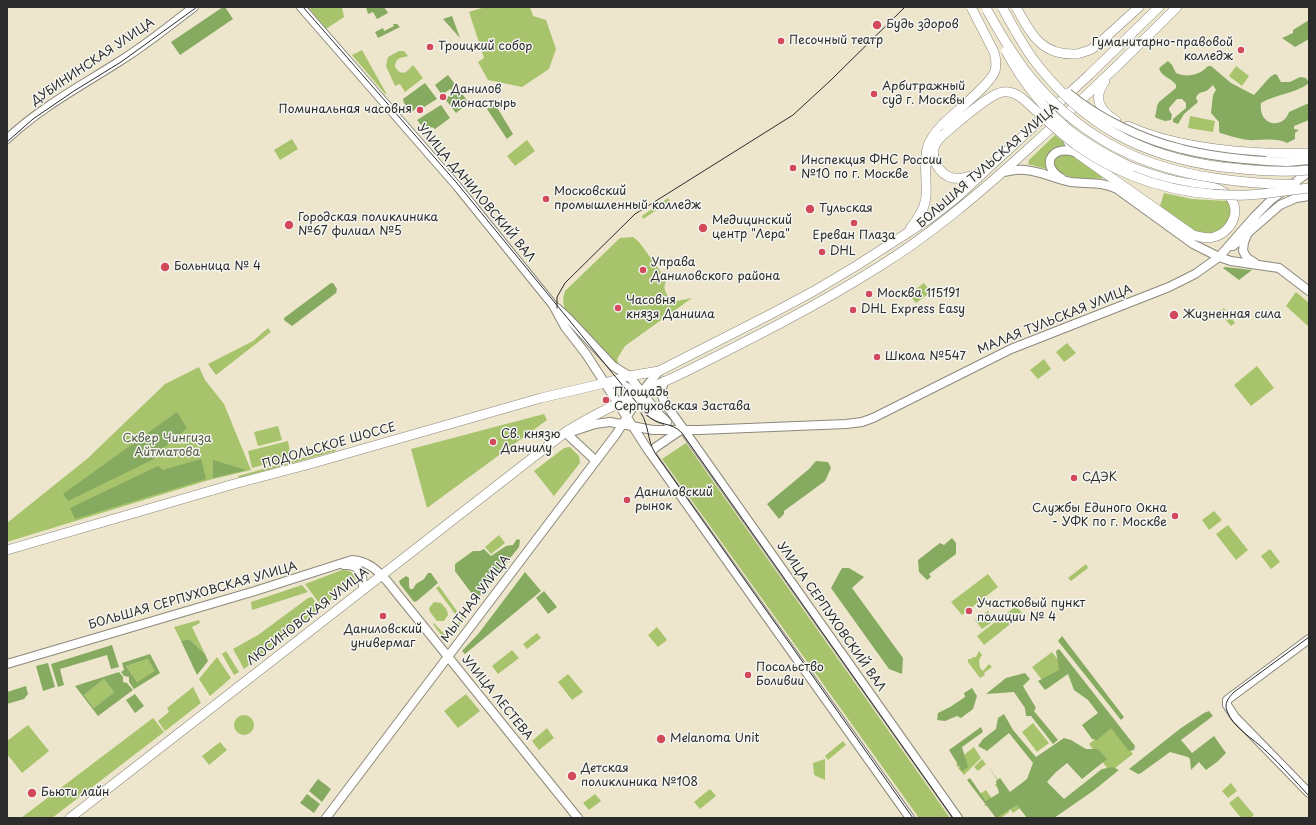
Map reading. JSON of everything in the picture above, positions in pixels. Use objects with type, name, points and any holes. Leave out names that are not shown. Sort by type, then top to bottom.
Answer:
[{"type":"main road","name":"ДУБИНИНСКАЯ УЛИЦА","points":[[7,139],[52,103],[120,61],[194,7]]},
{"type":"main road","name":"УЛИЦА ДАНИЛОВСКИЙ ВАЛ","points":[[301,7],[457,186],[553,305],[565,327],[586,354],[619,404]]},
{"type":"main road","points":[[971,7],[994,52],[996,59],[995,70],[988,83],[934,133],[928,142],[926,152],[930,162],[952,178],[960,178],[984,172]]},
{"type":"main road","points":[[1002,7],[1020,40],[1050,79],[1076,106],[1095,121],[1123,138],[1162,155],[1200,164],[1271,172],[1309,171]]},
{"type":"main road","points":[[1016,7],[1031,33],[1044,46],[1065,55],[1077,54],[1090,50],[1139,7]]},
{"type":"main road","name":"БОЛЬШАЯ ТУЛЬСКАЯ УЛИЦА","points":[[659,371],[814,291],[907,234],[956,198],[1035,126],[1159,7]]},
{"type":"main road","name":"БОЛЬШАЯ ТУЛЬСКАЯ УЛИЦА","points":[[665,381],[806,310],[881,266],[932,231],[1003,172],[1073,109],[1176,7]]},
{"type":"main road","points":[[986,8],[1000,41],[1017,71],[1039,99],[1077,136],[1131,167],[1156,176],[1201,185],[1224,192],[1232,199],[1235,217],[1232,223],[1222,233],[1215,237],[1200,237],[1192,235],[1078,154],[1071,151],[1062,150],[1055,153],[1050,164],[1053,172],[1060,178],[1069,181]]},
{"type":"main road","points":[[986,8],[1009,47],[1024,68],[1054,102],[1088,130],[1117,148],[1158,165],[1197,175],[1262,184],[1309,183]]},
{"type":"main road","points":[[1111,72],[1102,84],[1098,95],[1101,107],[1106,114],[1134,129],[1161,138],[1191,145],[1270,154],[1309,153]]},
{"type":"main road","points":[[1050,79],[1085,106],[1118,124],[1162,144],[1200,153],[1266,161],[1287,162],[1309,160]]},
{"type":"main road","points":[[907,234],[920,214],[926,201],[930,162],[936,144],[943,135],[992,96],[1004,92],[1018,95],[1075,144],[1100,161],[1144,181],[1184,190],[1222,195],[1250,194],[1309,188]]},
{"type":"main road","points":[[1073,109],[1065,126],[1065,135],[1068,142],[1078,154]]},
{"type":"main road","points":[[1003,172],[1027,170],[1069,181],[1109,185],[1193,244],[1218,257],[1231,261],[1279,268],[1309,291]]},
{"type":"main road","name":"МАЛАЯ ТУЛЬСКАЯ УЛИЦА","points":[[684,429],[699,430],[846,424],[862,422],[882,415],[1011,349],[1177,283],[1195,274],[1218,257],[1264,207],[1309,171]]},
{"type":"main road","points":[[1218,257],[1249,233],[1280,204],[1296,198],[1309,196]]},
{"type":"main road","points":[[1249,233],[1244,242],[1243,251],[1247,258],[1258,264]]},
{"type":"main road","points":[[553,305],[568,318],[613,366],[629,376],[638,396]]},
{"type":"main road","points":[[638,396],[659,371]]},
{"type":"main road","name":"ПОДОЛЬСКОЕ ШОССЕ","points":[[7,550],[234,484],[336,457],[541,398],[629,376],[659,371]]},
{"type":"main road","points":[[564,434],[580,423],[638,396],[665,381]]},
{"type":"main road","points":[[665,381],[660,389],[661,397],[684,429]]},
{"type":"main road","points":[[605,383],[620,384],[627,387],[668,422],[684,429]]},
{"type":"main road","name":"МЫТНАЯ УЛИЦА","points":[[326,818],[596,461],[627,417],[638,396]]},
{"type":"main road","points":[[619,404],[650,453],[910,818]]},
{"type":"main road","points":[[564,434],[603,422],[653,430],[684,429]]},
{"type":"main road","points":[[650,453],[675,433],[684,429]]},
{"type":"main road","name":"УЛИЦА СЕРПУХОВСКИЙ ВАЛ","points":[[684,429],[958,818]]},
{"type":"main road","points":[[564,434],[596,461]]},
{"type":"main road","name":"ЛЮСИНОВСКАЯ УЛИЦА","points":[[70,818],[564,434]]},
{"type":"main road","name":"БОЛЬШАЯ СЕРПУХОВСКАЯ УЛИЦА","points":[[7,664],[340,565],[352,560],[359,560],[368,563],[382,575]]},
{"type":"main road","points":[[340,565],[352,565],[356,567],[363,577],[363,590]]},
{"type":"main road","name":"УЛИЦА ЛЕСТЕВА","points":[[382,575],[578,818]]},
{"type":"main road","points":[[1309,639],[1227,700],[1227,705],[1235,717],[1309,793]]},
{"type":"green space","points":[[225,7],[233,19],[180,55],[171,42]]},
{"type":"green space","points":[[308,7],[342,7],[344,17],[326,29]]},
{"type":"green space","points":[[366,7],[384,7],[388,13],[377,19],[373,12],[368,14]]},
{"type":"green space","points":[[485,7],[530,7],[533,16],[546,20],[556,49],[549,69],[522,87],[488,80],[478,62],[484,58],[469,12]]},
{"type":"green space","points":[[452,16],[460,38],[443,19]]},
{"type":"green space","points":[[1309,20],[1309,39],[1295,47],[1282,38],[1293,33],[1293,30]]},
{"type":"green space","points":[[393,24],[397,24],[400,27],[378,38],[375,32],[383,28],[384,31],[394,26]]},
{"type":"green space","points":[[362,50],[386,93],[386,95],[352,55]]},
{"type":"green space","points":[[399,51],[404,51],[408,56],[399,58],[396,61],[395,66],[398,71],[402,73],[406,72],[413,65],[423,78],[405,92],[400,84],[395,86],[386,66],[388,57]]},
{"type":"green space","points":[[1168,61],[1176,73],[1180,75],[1193,75],[1201,72],[1208,66],[1211,66],[1231,83],[1254,95],[1270,77],[1275,74],[1281,82],[1290,82],[1300,77],[1306,78],[1309,83],[1304,87],[1261,103],[1261,111],[1263,117],[1267,121],[1277,123],[1286,118],[1289,112],[1309,103],[1309,120],[1294,126],[1294,129],[1299,130],[1295,133],[1295,139],[1287,143],[1276,140],[1247,140],[1220,133],[1219,122],[1211,113],[1213,95],[1216,90],[1213,85],[1207,91],[1198,95],[1196,98],[1198,102],[1184,114],[1178,124],[1173,122],[1173,119],[1186,108],[1186,103],[1182,99],[1177,99],[1169,108],[1172,115],[1171,120],[1165,121],[1156,118],[1157,105],[1159,102],[1176,88],[1176,85],[1160,71],[1159,68]]},
{"type":"green space","points":[[1236,66],[1249,76],[1242,86],[1229,76]]},
{"type":"green space","points":[[448,75],[469,103],[456,113],[445,99],[453,93],[450,89],[442,95],[435,85]]},
{"type":"green space","points":[[425,83],[437,99],[424,107],[422,105],[411,112],[404,103],[403,99]]},
{"type":"green space","points":[[495,104],[513,134],[507,139],[487,109]]},
{"type":"green space","points":[[441,105],[450,118],[435,129],[432,127],[426,131],[417,120]]},
{"type":"green space","points":[[1190,116],[1215,121],[1213,132],[1188,128]]},
{"type":"green space","points":[[1055,135],[1067,145],[1053,149],[1050,152],[1046,158],[1046,169],[1028,164],[1029,160]]},
{"type":"green space","points":[[292,139],[298,149],[280,160],[274,150]]},
{"type":"green space","points":[[527,140],[535,151],[515,166],[507,156]]},
{"type":"green space","points":[[1065,153],[1073,156],[1104,178],[1078,178],[1055,170],[1055,157]]},
{"type":"green space","points":[[1164,193],[1192,199],[1228,201],[1231,213],[1230,218],[1226,225],[1212,235],[1194,231],[1160,206]]},
{"type":"green space","points":[[668,198],[670,201],[643,219],[642,216]]},
{"type":"green space","points":[[633,237],[639,242],[667,280],[665,283],[665,289],[672,302],[692,298],[625,346],[617,359],[619,366],[614,363],[570,318],[565,308],[563,299],[565,291],[620,238]]},
{"type":"green space","points":[[1223,268],[1252,270],[1239,280]]},
{"type":"green space","points":[[333,283],[337,289],[336,293],[292,326],[284,320],[284,318]]},
{"type":"green space","points":[[924,283],[931,292],[916,303],[909,294]]},
{"type":"green space","points":[[1296,292],[1309,303],[1309,327],[1286,306]]},
{"type":"green space","points":[[1224,308],[1235,323],[1231,326],[1219,312]]},
{"type":"green space","points":[[268,328],[271,332],[216,375],[208,364],[253,341]]},
{"type":"green space","points":[[1067,343],[1076,353],[1064,362],[1056,352]]},
{"type":"green space","points":[[1044,359],[1051,369],[1038,379],[1030,370]]},
{"type":"green space","points":[[1257,366],[1274,388],[1251,406],[1234,385]]},
{"type":"green space","name":"Сквер Чингиза Айтматова","points":[[199,367],[205,380],[224,404],[251,470],[209,480],[7,542],[7,523],[88,458],[165,384]]},
{"type":"green space","points":[[177,412],[187,428],[159,452],[154,459],[68,501],[63,494]]},
{"type":"green space","points":[[544,414],[547,420],[427,508],[411,449]]},
{"type":"green space","points":[[278,426],[282,440],[258,446],[254,432]]},
{"type":"green space","points":[[288,441],[291,457],[252,468],[248,451]]},
{"type":"green space","points":[[686,443],[950,818],[919,818],[662,459]]},
{"type":"green space","points":[[570,447],[579,456],[580,463],[554,496],[534,471],[564,448]]},
{"type":"green space","points":[[335,449],[336,451],[239,478],[238,476]]},
{"type":"green space","points":[[201,459],[206,479],[75,519],[70,508],[158,466],[163,470]]},
{"type":"green space","points":[[213,460],[246,470],[213,478]]},
{"type":"green space","points":[[816,461],[828,462],[831,468],[825,481],[784,511],[784,514],[779,519],[767,504],[809,469]]},
{"type":"green space","points":[[1214,511],[1222,520],[1209,530],[1202,520]]},
{"type":"green space","points":[[1228,525],[1248,550],[1236,560],[1216,534]]},
{"type":"green space","points":[[499,535],[505,543],[491,554],[485,547]]},
{"type":"green space","points":[[952,538],[956,543],[956,554],[929,574],[931,577],[927,580],[919,572],[918,560],[940,543],[944,545]]},
{"type":"green space","points":[[517,539],[520,540],[519,547],[478,598],[475,598],[455,571],[455,564],[473,551],[480,551],[484,549],[491,556],[506,546],[513,545]]},
{"type":"green space","points":[[1270,549],[1280,562],[1271,569],[1261,556]]},
{"type":"green space","points":[[1086,564],[1088,568],[1071,581],[1068,578]]},
{"type":"green space","points":[[842,568],[849,568],[864,577],[852,588],[903,658],[902,674],[889,669],[831,588]]},
{"type":"green space","points":[[342,570],[352,572],[356,581],[322,607],[305,584]]},
{"type":"green space","points":[[525,572],[541,591],[465,654],[462,651],[479,633]]},
{"type":"green space","points":[[428,573],[431,573],[438,583],[414,602],[399,581],[406,576],[409,578],[410,589],[413,589],[416,584],[424,579]]},
{"type":"green space","points":[[988,574],[998,587],[962,615],[951,602]]},
{"type":"green space","points":[[302,585],[308,592],[252,610],[251,602]]},
{"type":"green space","points":[[439,586],[459,614],[455,614],[436,588]]},
{"type":"green space","points":[[544,591],[557,607],[548,614],[536,598]]},
{"type":"green space","points":[[312,597],[320,609],[244,669],[233,649],[258,635],[308,598]]},
{"type":"green space","points":[[434,602],[441,603],[447,610],[448,615],[444,621],[437,621],[430,612],[429,608]]},
{"type":"green space","points":[[1016,606],[1023,614],[984,645],[977,636]]},
{"type":"green space","points":[[988,611],[995,620],[982,629],[975,620]]},
{"type":"green space","points":[[462,617],[464,620],[447,640],[444,639],[433,624],[434,623],[446,636],[460,620],[459,618]]},
{"type":"green space","points":[[199,620],[200,623],[192,627],[205,654],[189,639],[181,641],[174,627]]},
{"type":"green space","points":[[657,627],[667,640],[658,647],[648,635]]},
{"type":"green space","points":[[537,633],[541,638],[527,649],[523,644]]},
{"type":"green space","points":[[1062,636],[1124,717],[1121,720],[1058,641]]},
{"type":"green space","points":[[189,639],[205,654],[208,661],[197,675],[181,641]]},
{"type":"green space","points":[[112,645],[119,667],[111,669],[107,655],[60,669],[64,685],[58,687],[51,664]]},
{"type":"green space","points":[[1059,649],[1135,746],[1134,750],[1129,751],[1111,728],[1097,740],[1092,739],[1082,725],[1098,713],[1088,700],[1074,690],[1068,674],[1045,690],[1038,681],[1059,670],[1056,651]]},
{"type":"green space","points":[[512,650],[519,658],[498,674],[492,666]]},
{"type":"green space","points":[[226,651],[239,672],[234,675],[222,654]]},
{"type":"green space","points":[[979,651],[982,655],[979,660],[980,668],[983,671],[989,664],[992,667],[980,678],[968,662],[968,659],[976,657]]},
{"type":"green space","points":[[1052,652],[1068,673],[1048,688],[1032,667]]},
{"type":"green space","points":[[150,654],[160,673],[134,689],[129,682],[129,677],[124,676],[121,672],[124,670],[122,663]],"holes":[[[148,659],[155,671],[137,682],[126,666]]]},
{"type":"green space","points":[[217,657],[231,678],[210,696],[199,679]]},
{"type":"green space","points":[[148,659],[156,671],[137,682],[126,666]]},
{"type":"green space","points":[[48,663],[55,687],[43,691],[36,666]]},
{"type":"green space","points":[[119,672],[123,677],[123,682],[127,683],[133,690],[98,716],[75,686]],"holes":[[[104,679],[114,692],[94,708],[84,695]]]},
{"type":"green space","points":[[1025,673],[1030,679],[1023,686],[1036,708],[1034,711],[1058,740],[1053,744],[1031,716],[1026,716],[1025,708],[1014,692],[986,694],[1006,678]]},
{"type":"green space","points":[[568,674],[583,692],[572,700],[558,682]]},
{"type":"green space","points":[[104,679],[114,692],[94,708],[84,695]]},
{"type":"green space","points":[[26,686],[28,694],[24,699],[7,704],[7,692]]},
{"type":"green space","points":[[193,687],[201,703],[165,731],[158,721],[169,712],[167,708]]},
{"type":"green space","points":[[972,688],[977,696],[973,709],[961,718],[957,716],[945,721],[937,720],[938,713],[965,697],[964,693]]},
{"type":"green space","points":[[135,694],[144,706],[135,713],[126,700]]},
{"type":"green space","points":[[466,694],[480,711],[458,728],[444,711]]},
{"type":"green space","points":[[1209,711],[1213,716],[1181,740],[1192,753],[1214,736],[1226,753],[1206,770],[1199,762],[1191,770],[1190,759],[1188,757],[1170,752],[1141,773],[1138,774],[1129,769],[1181,728]]},
{"type":"green space","points":[[1004,714],[1013,730],[1036,757],[1064,738],[1071,740],[1086,749],[1098,749],[1107,759],[1082,779],[1067,763],[1055,773],[1047,782],[1064,799],[1102,769],[1113,767],[1119,770],[1093,791],[1054,818],[1027,818],[1017,805],[996,818],[967,780],[970,778],[986,801],[999,793],[996,781],[1000,778],[1010,792],[1027,779],[1033,763],[1009,733],[987,751],[978,746],[983,739],[996,729],[998,718]]},
{"type":"green space","points":[[244,715],[251,718],[254,725],[251,732],[244,735],[237,732],[234,725],[237,718]]},
{"type":"green space","points":[[153,718],[164,732],[52,818],[21,818]]},
{"type":"green space","points":[[1033,723],[1049,743],[1037,752],[1022,732]]},
{"type":"green space","points":[[28,725],[49,751],[22,773],[7,754],[7,741]]},
{"type":"green space","points":[[1112,726],[1133,754],[1110,772],[1089,744]]},
{"type":"green space","points":[[981,727],[983,732],[962,747],[968,767],[962,771],[949,750]]},
{"type":"green space","points":[[547,728],[554,738],[539,750],[532,741]]},
{"type":"green space","points":[[843,741],[846,745],[828,760],[825,756]]},
{"type":"green space","points":[[220,742],[227,750],[209,765],[202,756]]},
{"type":"green space","points":[[974,747],[981,758],[964,775],[958,768],[962,766],[961,765],[958,767],[956,765],[965,754]]},
{"type":"green space","points":[[825,759],[825,780],[814,775],[813,763]]},
{"type":"green space","points":[[982,759],[986,764],[978,771],[974,767]]},
{"type":"green space","points":[[987,766],[1020,808],[1013,813],[1009,809],[1009,812],[1001,818],[998,818],[988,804],[985,806],[984,805],[987,802],[982,796],[979,796],[986,790],[997,806],[1003,795],[995,785],[998,781]]},
{"type":"green space","points":[[318,779],[331,789],[322,802],[309,791]]},
{"type":"green space","points":[[1231,783],[1237,791],[1228,798],[1222,791]]},
{"type":"green space","points":[[710,789],[716,796],[700,809],[694,802]]},
{"type":"green space","points":[[307,794],[320,804],[314,813],[300,803]]},
{"type":"green space","points":[[595,794],[601,801],[589,810],[583,803]]},
{"type":"green space","points":[[1238,796],[1254,815],[1250,818],[1241,818],[1229,803]]},
{"type":"tram line","points":[[7,142],[33,119],[74,91],[121,62],[197,7]]},
{"type":"tram line","points":[[303,7],[456,182],[646,414],[655,421],[678,429],[682,433],[953,818]]},
{"type":"tram line","points":[[557,308],[557,297],[565,283],[635,214],[793,115],[905,7]]},
{"type":"tram line","points":[[641,413],[655,453],[913,818]]},
{"type":"tram line","points":[[1309,637],[1234,692],[1226,703],[1227,711],[1234,723],[1272,756],[1309,796]]},
{"type":"place","name":"Будь здоров","points":[[877,25]]},
{"type":"place","name":"Песочный театр","points":[[781,41]]},
{"type":"place","name":"Троицкий собор","points":[[430,47]]},
{"type":"place","name":"Гуманитарно-правовой колледж","points":[[1241,50]]},
{"type":"place","name":"Арбитражный суд г. Москвы","points":[[874,94]]},
{"type":"place","name":"Данилов монастырь","points":[[443,97]]},
{"type":"place","name":"Поминальная часовня","points":[[420,110]]},
{"type":"place","name":"Инспекция ФНС России №10 по г. Москве","points":[[793,168]]},
{"type":"place","name":"Московский промышленный колледж","points":[[546,199]]},
{"type":"place","name":"Тульская","points":[[810,209]]},
{"type":"place","name":"Ереван Плаза","points":[[854,223]]},
{"type":"place","name":"Городская поликлиника №67 филиал №5","points":[[289,225]]},
{"type":"place","name":"Медицинский центр \"Лера\"","points":[[703,228]]},
{"type":"place","name":"DHL","points":[[822,252]]},
{"type":"place","name":"Больница № 4","points":[[165,267]]},
{"type":"place","name":"Управа Даниловского района","points":[[643,270]]},
{"type":"place","name":"Москва 115191","points":[[869,294]]},
{"type":"place","name":"Часовня князя Даниила","points":[[618,308]]},
{"type":"place","name":"DHL Express Easy","points":[[853,310]]},
{"type":"place","name":"Жизненная сила","points":[[1174,315]]},
{"type":"place","name":"Школа №547","points":[[877,357]]},
{"type":"place","name":"Площадь Серпуховская Застава","points":[[606,400]]},
{"type":"place","name":"Св. князю Даниилу","points":[[493,442]]},
{"type":"place","name":"СДЭК","points":[[1074,478]]},
{"type":"place","name":"Даниловский рынок","points":[[627,500]]},
{"type":"place","name":"Службы Единого Окна - УФК по г. Москве","points":[[1175,516]]},
{"type":"place","name":"Участковый пункт полиции № 4","points":[[969,611]]},
{"type":"place","name":"Даниловский универмаг","points":[[383,616]]},
{"type":"place","name":"Посольство Боливии","points":[[748,675]]},
{"type":"place","name":"Melanoma Unit","points":[[661,739]]},
{"type":"place","name":"Детская поликлиника №108","points":[[572,776]]},
{"type":"place","name":"Бьюти лайн","points":[[32,793]]}]
